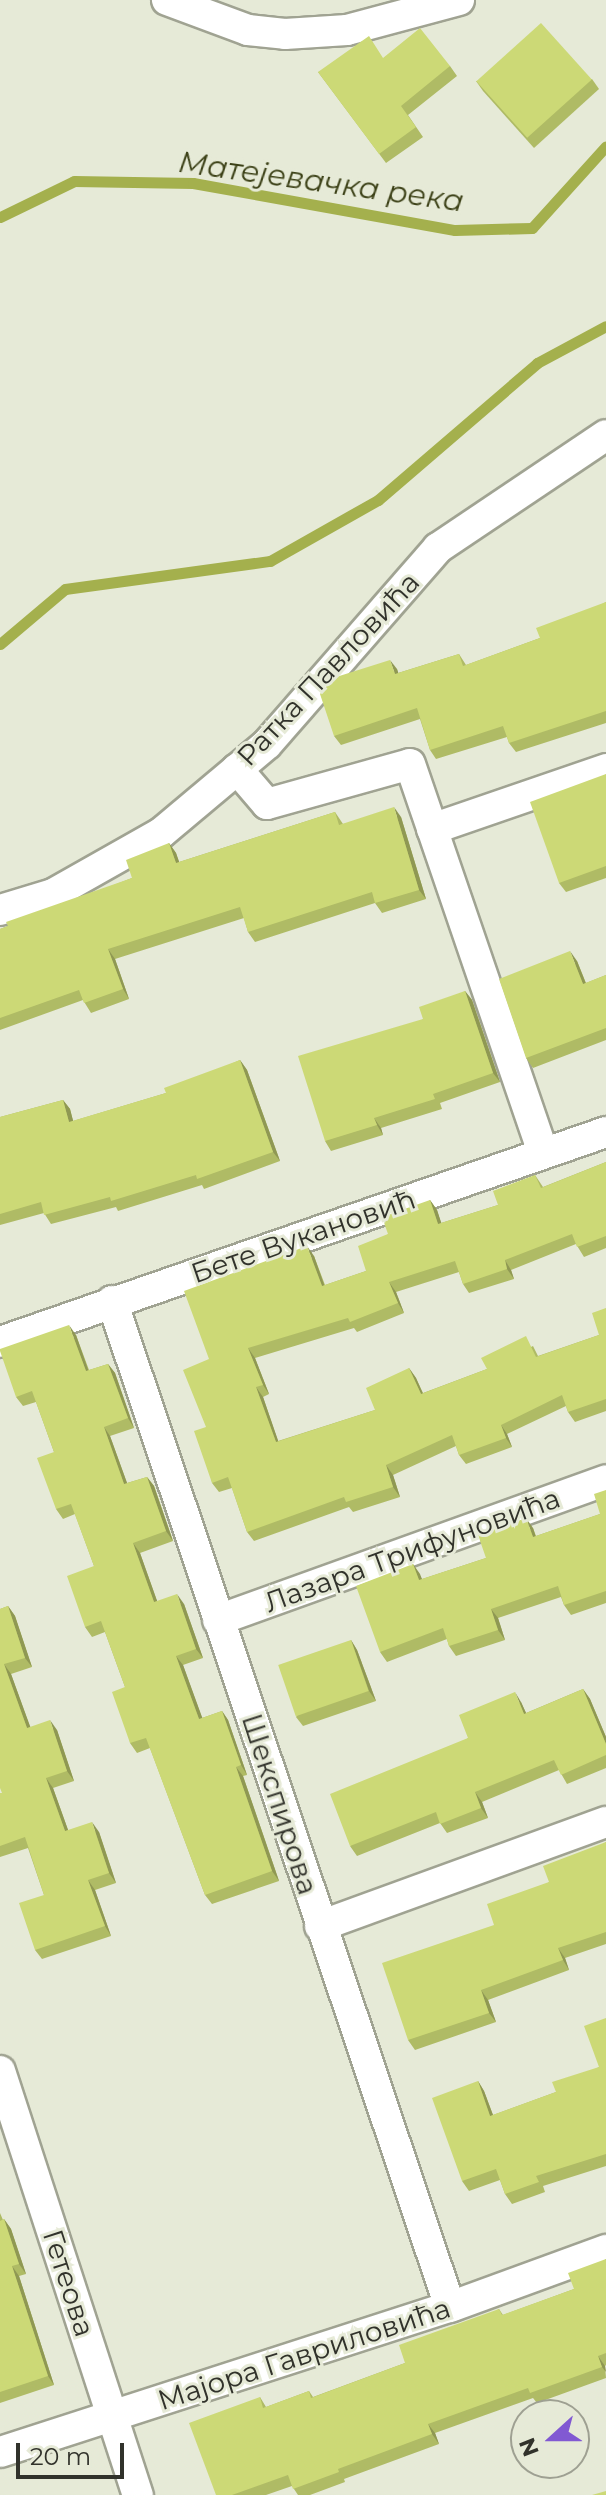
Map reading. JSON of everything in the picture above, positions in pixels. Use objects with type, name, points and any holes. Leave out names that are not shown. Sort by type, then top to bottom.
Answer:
[{"type":"street","points":[[167,0],[248,30],[314,34],[368,25],[459,0]]},
{"type":"street","name":"Ратка Павловића","points":[[0,910],[53,894],[161,833],[267,744],[438,548],[606,435]]},
{"type":"street","points":[[237,769],[267,804],[410,764],[543,1153]]},
{"type":"street","points":[[432,829],[606,769]]},
{"type":"street","name":"Бете Вукановић","points":[[0,1342],[606,1132]]},
{"type":"street","name":"Шекспирова","points":[[112,1301],[450,2307]]},
{"type":"street","name":"Лазара Трифуновића","points":[[218,1620],[606,1480]]},
{"type":"street","points":[[320,1926],[606,1822]]},
{"type":"street","name":"Гетеова","points":[[0,2071],[138,2495]]},
{"type":"street","name":"Мајора Гавриловића","points":[[0,2452],[450,2307],[606,2250]]},
{"type":"building","points":[[541,23],[592,79],[527,138],[476,81]]},
{"type":"building","points":[[420,28],[450,66],[401,106],[416,127],[379,154],[318,72],[369,36],[383,58]]},
{"type":"building","points":[[606,602],[606,711],[509,743],[503,726],[430,750],[417,708],[334,736],[320,694],[333,678],[390,660],[395,674],[459,654],[463,666],[540,638],[536,628]]},
{"type":"building","points":[[606,774],[606,866],[559,883],[530,802]]},
{"type":"building","points":[[394,807],[419,890],[375,903],[372,892],[248,932],[240,907],[108,949],[123,989],[84,1003],[79,990],[0,1018],[0,929],[8,926],[6,922],[132,878],[126,860],[169,843],[176,863],[335,812],[339,825]]},
{"type":"building","points":[[570,951],[583,984],[606,975],[606,1028],[526,1058],[499,979]]},
{"type":"building","points":[[465,991],[493,1073],[433,1094],[435,1099],[374,1118],[377,1125],[325,1141],[298,1056],[423,1019],[419,1007]]},
{"type":"building","points":[[240,1060],[273,1152],[197,1179],[196,1175],[111,1201],[110,1197],[44,1215],[41,1202],[0,1214],[0,1117],[63,1100],[69,1122],[166,1093],[164,1088]]},
{"type":"building","points":[[606,1162],[606,1236],[577,1247],[572,1234],[505,1260],[507,1269],[463,1284],[455,1261],[389,1282],[398,1303],[350,1322],[348,1318],[248,1348],[263,1385],[256,1387],[276,1442],[375,1410],[366,1388],[409,1368],[421,1394],[487,1369],[481,1358],[526,1336],[536,1357],[599,1335],[592,1313],[606,1308],[606,1399],[568,1412],[562,1395],[501,1425],[506,1438],[459,1455],[452,1435],[386,1465],[393,1487],[346,1502],[344,1497],[247,1532],[228,1477],[212,1483],[194,1431],[206,1427],[183,1370],[209,1359],[184,1291],[307,1246],[322,1286],[366,1271],[358,1246],[388,1234],[382,1217],[430,1200],[438,1224],[498,1205],[493,1191],[535,1175],[541,1188]]},
{"type":"building","points":[[69,1325],[86,1371],[108,1364],[128,1418],[104,1427],[124,1484],[147,1477],[166,1531],[133,1543],[154,1602],[177,1594],[196,1649],[176,1656],[199,1719],[222,1711],[241,1765],[236,1767],[272,1871],[205,1895],[146,1738],[130,1743],[112,1692],[125,1687],[101,1621],[85,1627],[67,1576],[94,1566],[71,1504],[56,1509],[37,1458],[54,1452],[32,1391],[16,1397],[0,1351]]},
{"type":"building","points":[[606,1490],[606,1591],[564,1605],[558,1586],[491,1609],[498,1630],[449,1646],[443,1628],[380,1652],[356,1586],[413,1564],[419,1580],[486,1558],[478,1535],[526,1518],[533,1537],[600,1514],[594,1494]]},
{"type":"building","points":[[8,1606],[25,1658],[4,1664],[27,1728],[50,1720],[67,1771],[46,1778],[65,1831],[92,1822],[109,1873],[88,1880],[105,1926],[35,1950],[19,1903],[44,1895],[25,1837],[0,1846],[0,1609]]},
{"type":"building","points":[[351,1640],[369,1691],[296,1716],[278,1665]]},
{"type":"building","points":[[583,1689],[606,1744],[606,1755],[561,1775],[554,1760],[475,1792],[481,1808],[440,1824],[436,1812],[350,1846],[330,1794],[468,1738],[459,1715],[515,1692],[524,1714]]},
{"type":"building","points":[[606,1842],[606,1932],[558,1948],[563,1960],[481,1990],[489,2013],[408,2040],[382,1963],[494,1925],[487,1904],[549,1882],[543,1866]]},
{"type":"building","points":[[606,2018],[606,2154],[536,2176],[539,2182],[505,2194],[496,2169],[462,2181],[432,2098],[478,2081],[490,2116],[556,2092],[552,2082],[599,2067],[584,2026]]},
{"type":"building","points":[[4,2219],[19,2264],[12,2266],[48,2376],[0,2392],[0,2221]]},
{"type":"building","points":[[606,2259],[606,2353],[598,2356],[602,2367],[530,2393],[528,2388],[428,2424],[432,2434],[293,2489],[288,2475],[232,2495],[216,2495],[189,2423],[260,2397],[263,2408],[309,2391],[311,2398],[405,2363],[399,2345],[499,2309],[502,2315],[574,2289],[568,2273]]},
{"type":"waterway","name":"Матејевачка река","points":[[0,217],[74,181],[193,183],[455,230],[532,228],[606,146]]},
{"type":"waterway","points":[[0,644],[65,589],[270,561],[378,500],[537,363],[606,326]]}]
